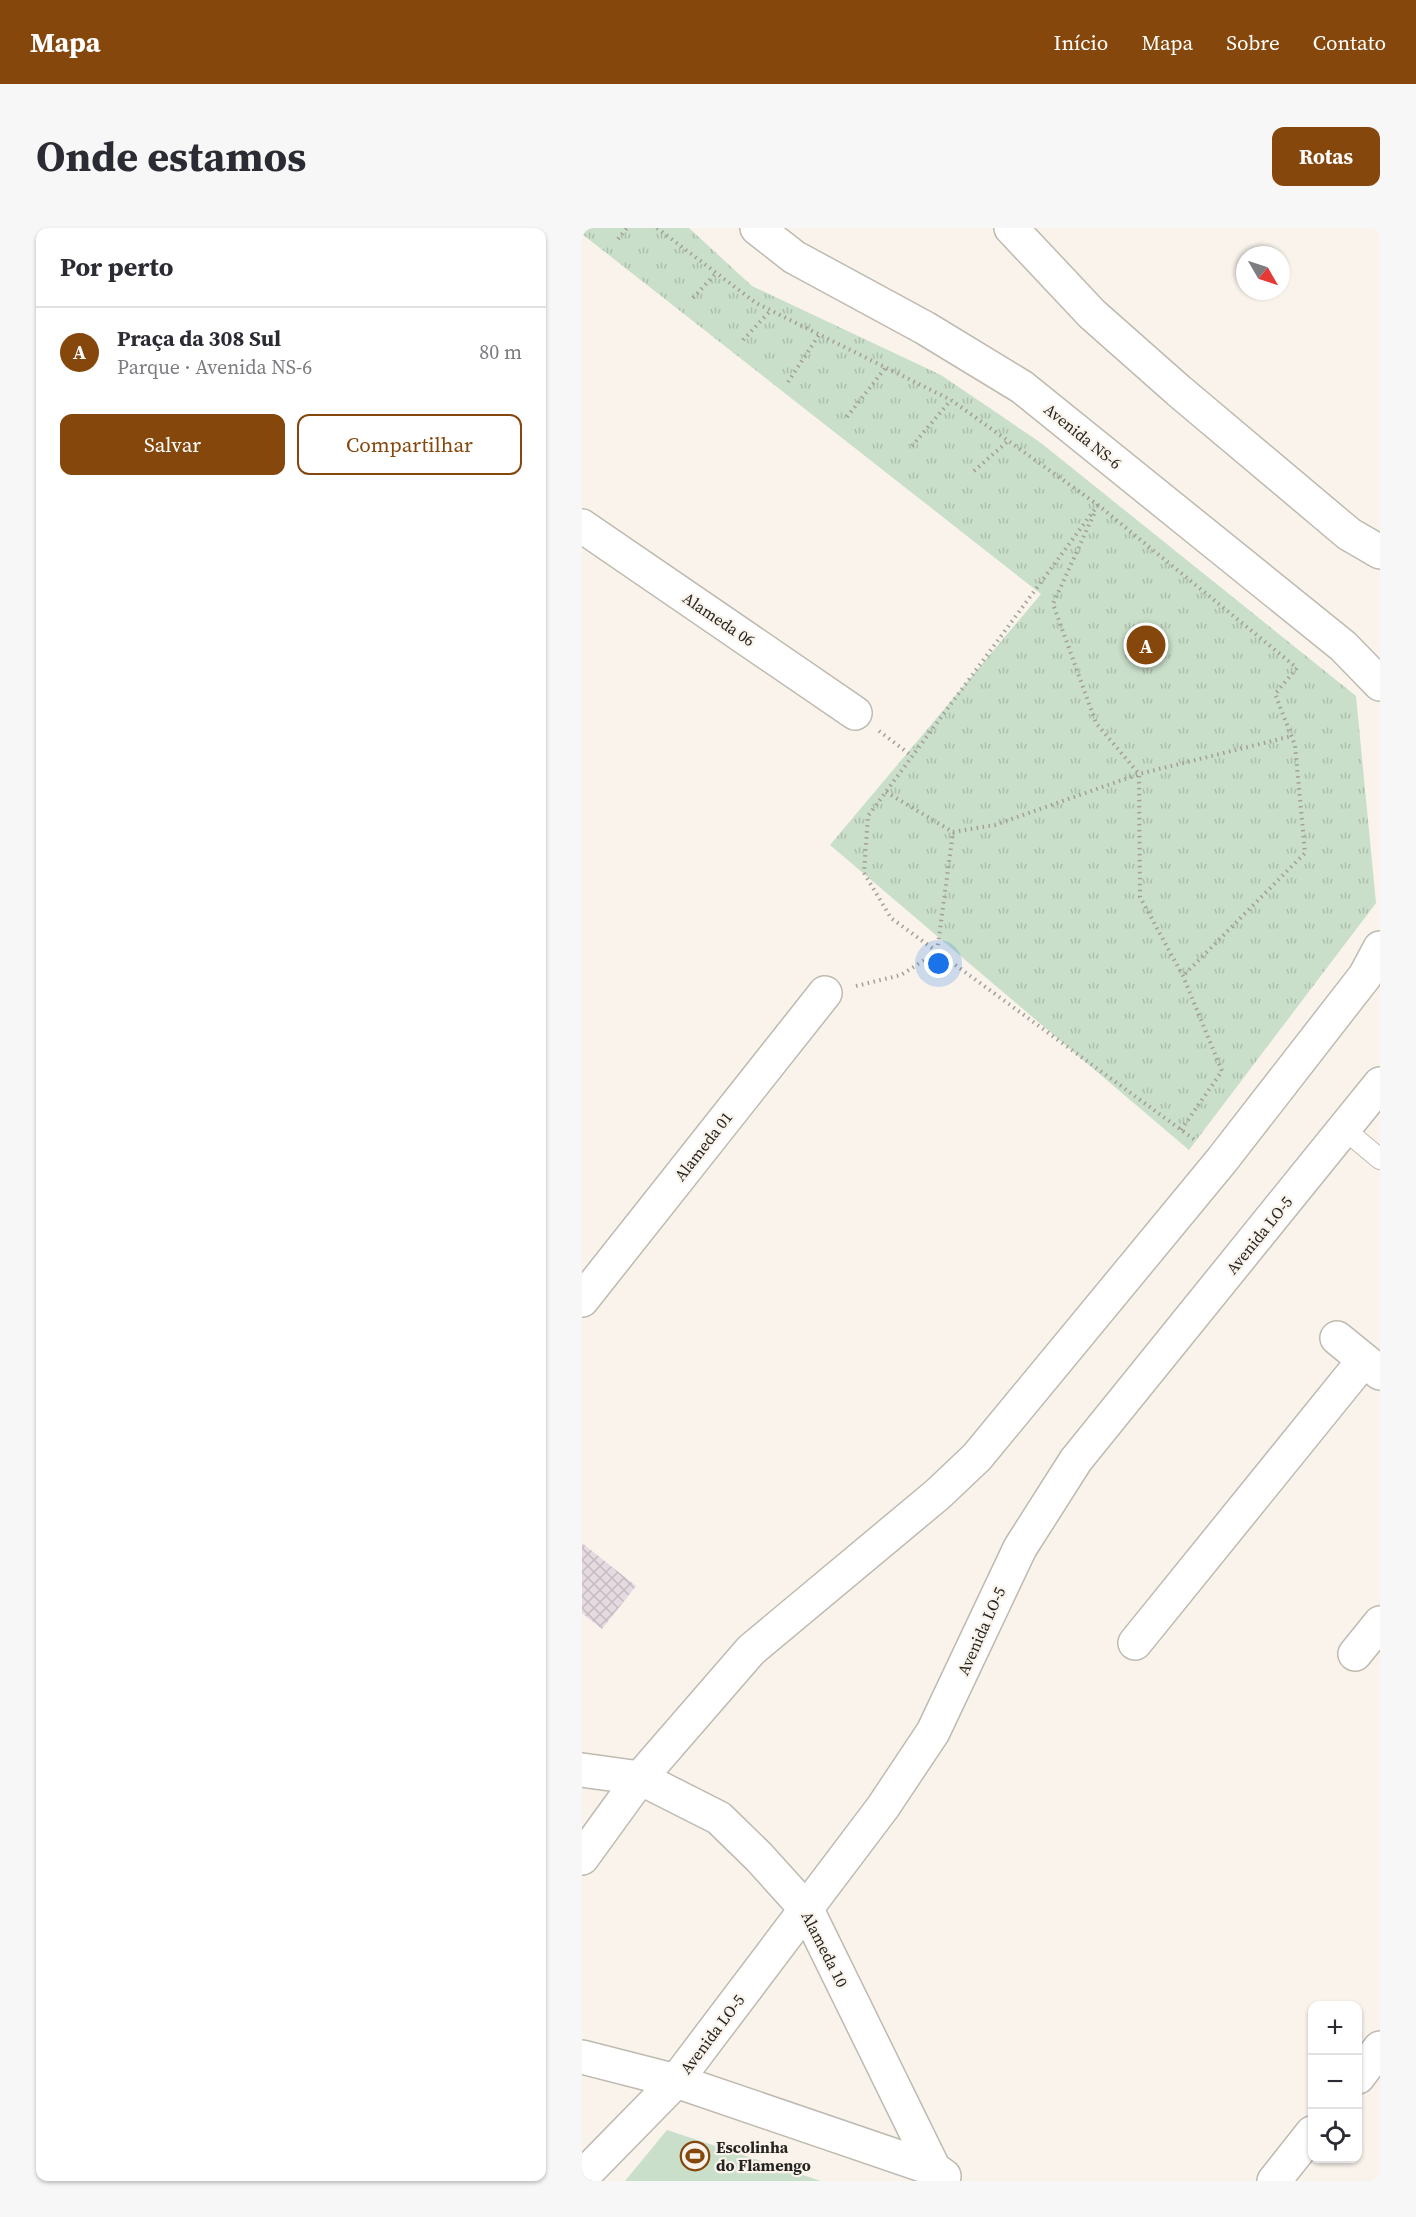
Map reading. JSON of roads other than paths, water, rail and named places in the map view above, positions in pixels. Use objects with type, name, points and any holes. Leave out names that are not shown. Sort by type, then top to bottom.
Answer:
[{"type":"street","name":"Avenida NS-6","points":[[757,228],[794,257],[925,328],[1022,387],[1343,646],[1380,684]]},
{"type":"street","points":[[1011,228],[1092,314],[1179,391],[1349,534],[1380,552]]},
{"type":"street","name":"Alameda 06","points":[[582,526],[855,713]]},
{"type":"street","points":[[582,1858],[640,1778],[751,1650],[938,1494],[976,1457],[1222,1160],[1365,976],[1380,948]]},
{"type":"street","name":"Alameda 01","points":[[582,1300],[825,993]]},
{"type":"street","name":"Avenida LO-5","points":[[582,2177],[676,2081],[807,1910],[883,1806],[933,1732],[1020,1548],[1076,1460],[1380,1084]]},
{"type":"street","points":[[1135,1643],[1372,1366],[1337,1338]]},
{"type":"street","points":[[1354,1654],[1380,1623]]},
{"type":"street","name":"Alameda 10","points":[[582,1770],[640,1778],[719,1818],[759,1857],[807,1910],[943,2175]]},
{"type":"street","points":[[1362,2071],[1380,2048]]},
{"type":"street","name":"Alameda 10","points":[[582,2057],[676,2081],[943,2175]]},
{"type":"street","points":[[1274,2181],[1308,2138]]},
{"type":"lane","points":[[1344,1129],[1380,1159]]},
{"type":"place","name":"Praça da 308 Sul","points":[[1146,645]]},
{"type":"place","name":"Escolinha do Flamengo","points":[[695,2156]]}]
